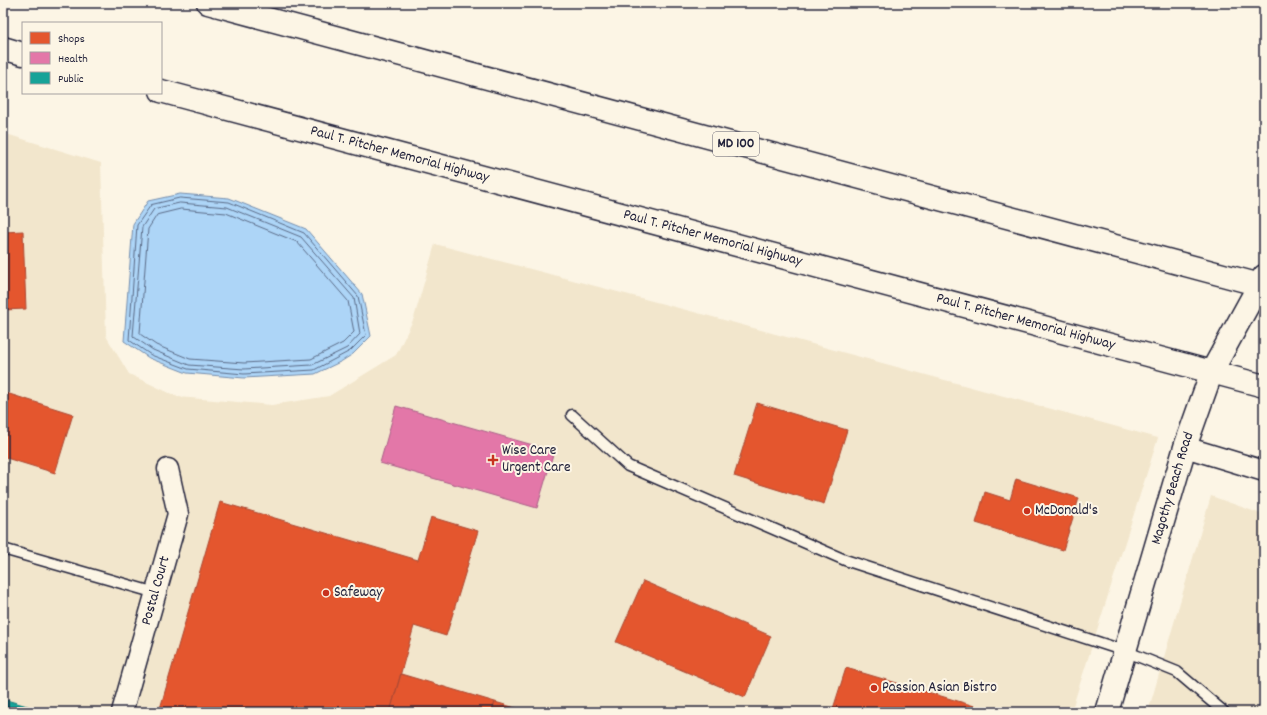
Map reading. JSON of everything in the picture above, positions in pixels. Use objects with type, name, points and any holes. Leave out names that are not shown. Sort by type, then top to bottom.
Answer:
[{"type":"main road","name":"MD 100","points":[[208,3],[1262,282]]},
{"type":"main road","points":[[3,48],[22,54]]},
{"type":"main road","name":"Paul T. Pitcher Memorial Highway","points":[[162,91],[1264,386]]},
{"type":"main road","name":"Magothy Beach Road","points":[[1107,712],[1185,447],[1212,372],[1262,282]]},
{"type":"street","points":[[1185,447],[1264,471]]},
{"type":"street","name":"Postal Court","points":[[122,712],[178,514],[168,469]]},
{"type":"lane","points":[[572,415],[628,466],[845,560],[1125,651],[1176,672],[1224,712]]},
{"type":"lane","points":[[3,549],[156,593]]},
{"type":"shaded area","points":[[3,133],[101,163],[106,336],[129,374],[178,397],[272,405],[329,396],[396,355],[414,318],[435,244],[709,316],[1158,438],[1071,712],[3,712]]},
{"type":"shaded area","points":[[1211,496],[1264,515],[1264,712],[1148,712]]},
{"type":"water","points":[[180,194],[229,198],[306,229],[362,294],[371,336],[353,354],[315,374],[244,378],[187,373],[149,358],[124,341],[133,224],[148,201]]},
{"type":"building: Shops","points":[[23,231],[26,309],[3,310],[3,232]]},
{"type":"building: Shops","points":[[3,392],[73,414],[55,473],[3,457]]},
{"type":"building: Shops","points":[[757,403],[847,430],[824,504],[734,476]]},
{"type":"building: Shops","name":"McDonald's","points":[[1016,479],[1079,498],[1063,550],[976,523],[985,492],[1010,500]]},
{"type":"building: Shops","name":"Safeway","points":[[220,502],[418,560],[431,517],[478,531],[446,636],[414,626],[390,712],[159,712]]},
{"type":"building: Shops","points":[[643,581],[771,636],[745,697],[616,642]]},
{"type":"building: Shops","points":[[846,668],[995,712],[832,712]]},
{"type":"building: Shops","points":[[401,674],[495,702],[492,712],[390,712]]},
{"type":"building: Shops","points":[[495,702],[529,712],[492,712]]},
{"type":"building: Health","points":[[396,406],[554,451],[537,508],[380,463]]},
{"type":"building: Public","points":[[3,699],[48,712],[3,712]]},
{"type":"place","name":"Wise Care Urgent Care","points":[[493,460]]},
{"type":"place","name":"McDonald's","points":[[1027,511]]},
{"type":"place","name":"Safeway","points":[[326,593]]},
{"type":"place","name":"Passion Asian Bistro","points":[[874,688]]}]
